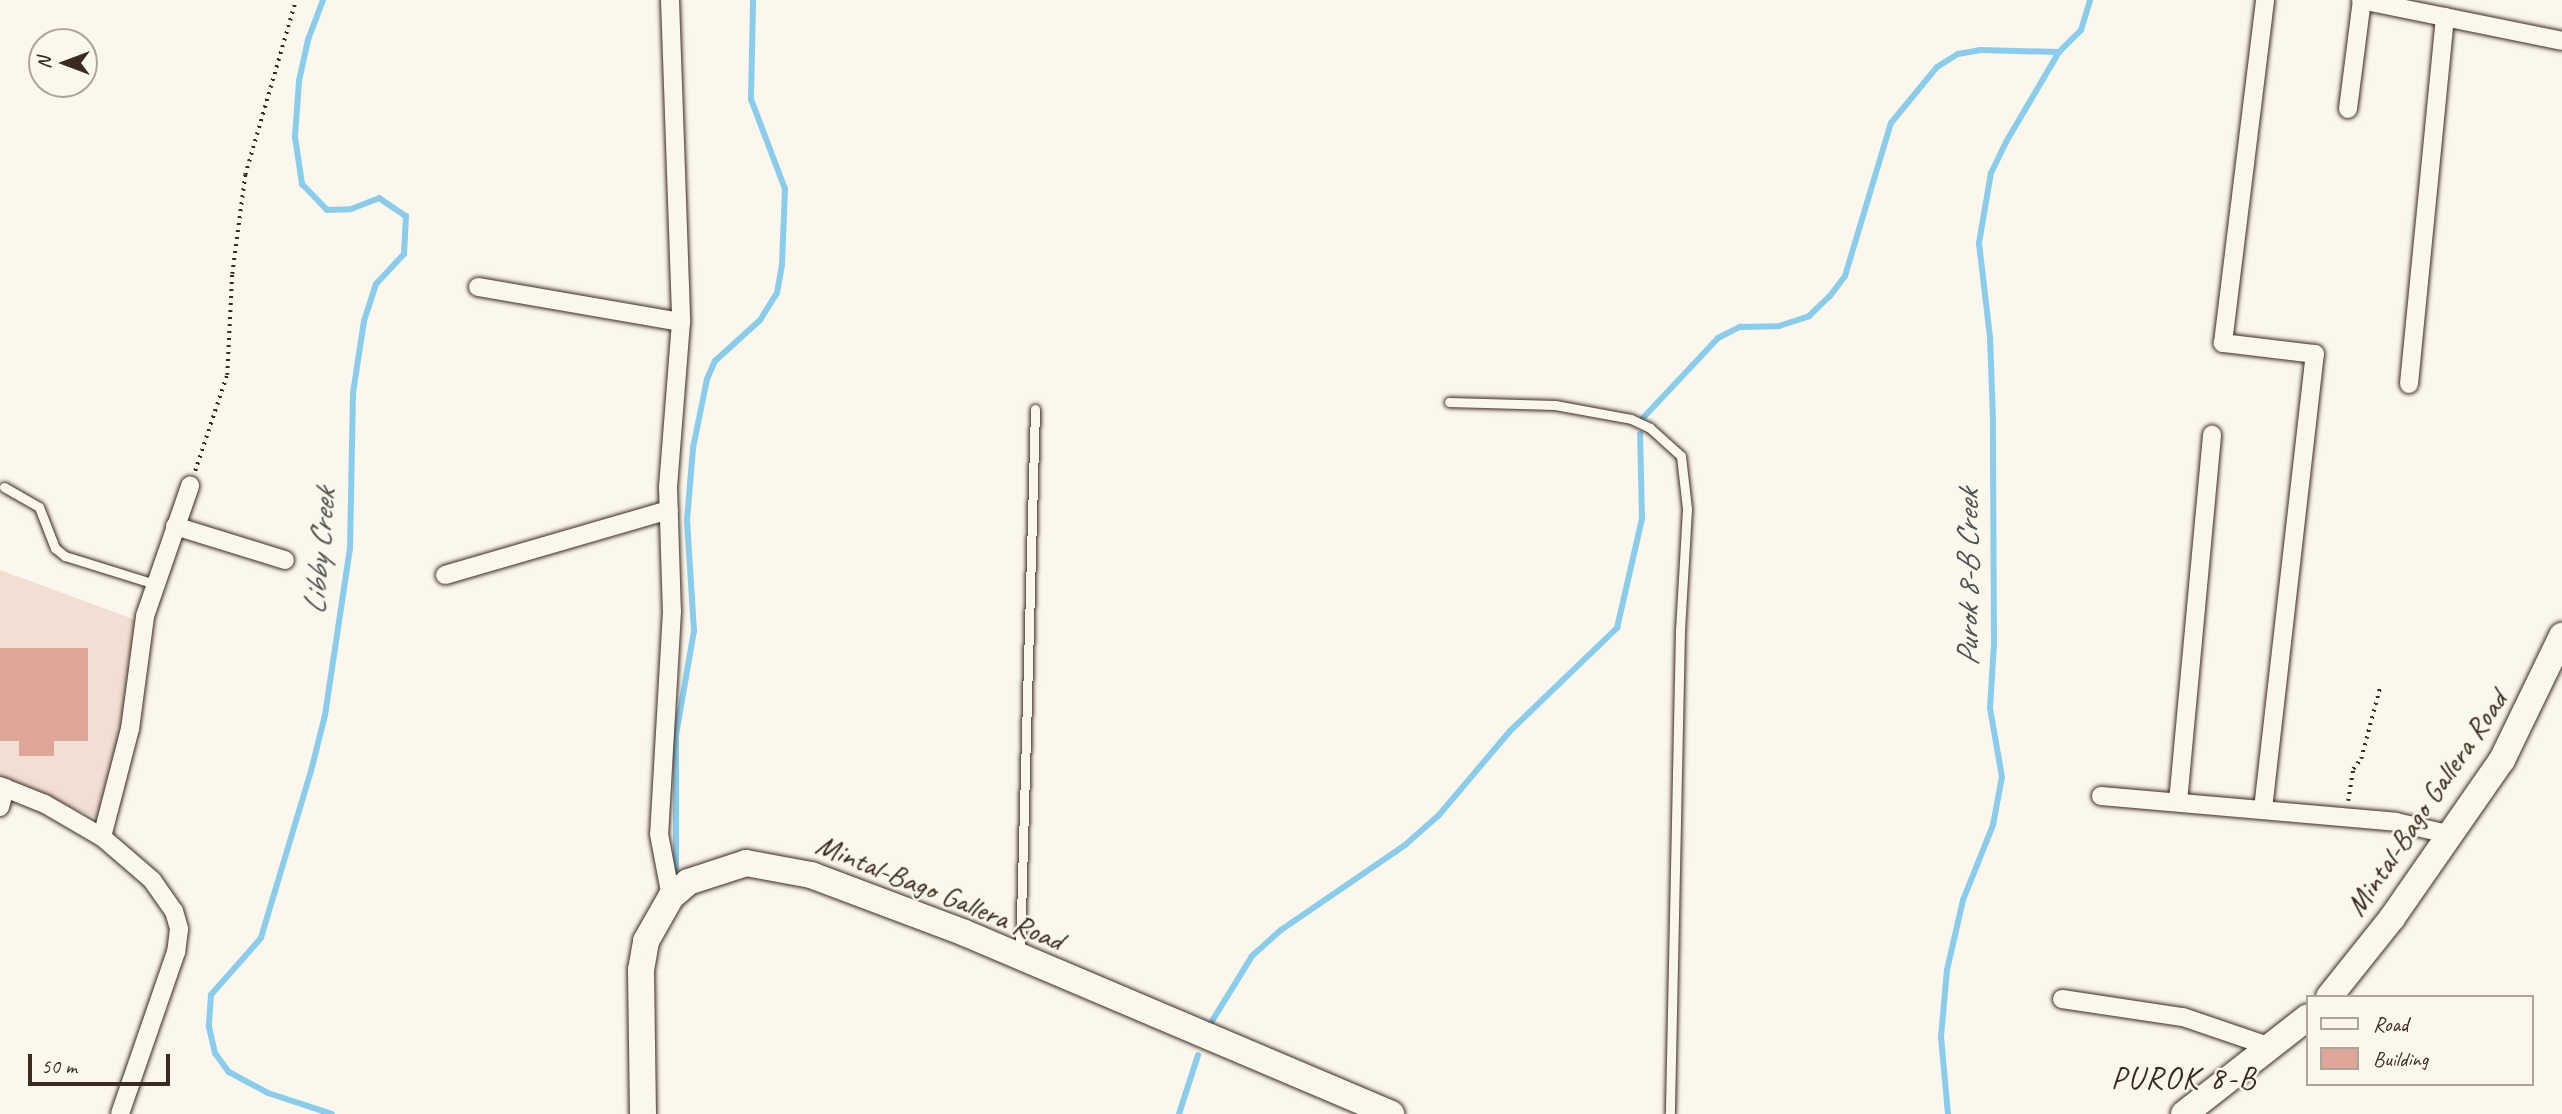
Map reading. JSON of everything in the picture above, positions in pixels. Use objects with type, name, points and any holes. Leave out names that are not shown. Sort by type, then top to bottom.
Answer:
[{"type":"main road","name":"Mintal-Bago Gallera Road","points":[[2331,995],[2451,835],[2523,724],[2562,636]]},
{"type":"main road","name":"Mintal-Bago Gallera Road","points":[[642,1114],[641,970],[646,941],[671,897],[688,882],[724,867],[768,864],[849,888],[1391,1114]]},
{"type":"main road","points":[[2184,1114],[2274,1048],[2306,1019]]},
{"type":"street","points":[[670,0],[681,322],[669,510],[672,611],[659,834],[671,897]]},
{"type":"street","points":[[2263,809],[2315,354],[2223,344],[2265,0]]},
{"type":"street","points":[[2348,109],[2361,0],[2562,41]]},
{"type":"street","points":[[2409,384],[2445,17]]},
{"type":"street","points":[[478,287],[681,322]]},
{"type":"street","points":[[2178,802],[2212,435]]},
{"type":"street","points":[[102,837],[140,679],[142,631],[155,584],[190,485]]},
{"type":"street","points":[[445,575],[669,510]]},
{"type":"street","points":[[176,526],[285,560]]},
{"type":"street","points":[[0,807],[3,788],[45,804],[102,837],[152,880],[174,911],[179,929],[165,993],[120,1114]]},
{"type":"street","points":[[2101,796],[2413,824],[2451,835]]},
{"type":"street","points":[[2062,999],[2183,1017],[2274,1048]]},
{"type":"lane","points":[[1449,402],[1555,405],[1631,419],[1650,428],[1681,456],[1687,509],[1680,630],[1670,1114]]},
{"type":"lane","points":[[1020,958],[1035,409]]},
{"type":"lane","points":[[4,487],[39,507],[55,548],[65,556],[155,584]]},
{"type":"path","points":[[190,485],[227,375],[232,275],[245,175],[296,0]]},
{"type":"path","points":[[2345,817],[2353,769],[2361,759],[2380,687]]},
{"type":"shaded area","points":[[0,570],[136,620],[129,663],[135,674],[100,819],[0,779]]},
{"type":"building","points":[[0,648],[88,648],[88,741],[54,741],[54,756],[19,756],[19,741],[0,741]]},
{"type":"waterway","name":"Libby Creek","points":[[323,0],[308,40],[299,81],[295,137],[302,184],[327,210],[351,209],[379,198],[406,216],[404,254],[376,284],[364,321],[353,393],[350,548],[325,715],[311,771],[261,938],[211,995],[209,1027],[215,1053],[229,1072],[268,1093],[332,1114]]},
{"type":"waterway","points":[[676,868],[676,735],[694,631],[687,520],[693,448],[707,379],[715,361],[760,320],[777,293],[782,264],[785,189],[751,99],[753,0]]},
{"type":"waterway","name":"Purok 8-B Creek","points":[[1948,1114],[1941,1037],[1947,970],[1963,900],[1993,825],[2002,777],[1990,708],[1994,644],[1993,419],[1990,337],[1979,243],[1991,173],[2006,142],[2059,52],[2081,30],[2090,0]]},
{"type":"waterway","points":[[1643,418],[1718,338],[1740,327],[1779,326],[1809,316],[1830,296],[1845,276],[1891,123],[1937,67],[1958,54],[1980,50],[2059,52]]},
{"type":"waterway","points":[[1209,1026],[1252,956],[1281,930],[1405,845],[1439,815],[1510,731],[1617,628],[1642,519],[1640,434]]},
{"type":"waterway","points":[[1179,1114],[1198,1055]]},
{"type":"district","name":"PUROK 8-B","points":[[2184,1078]]}]
